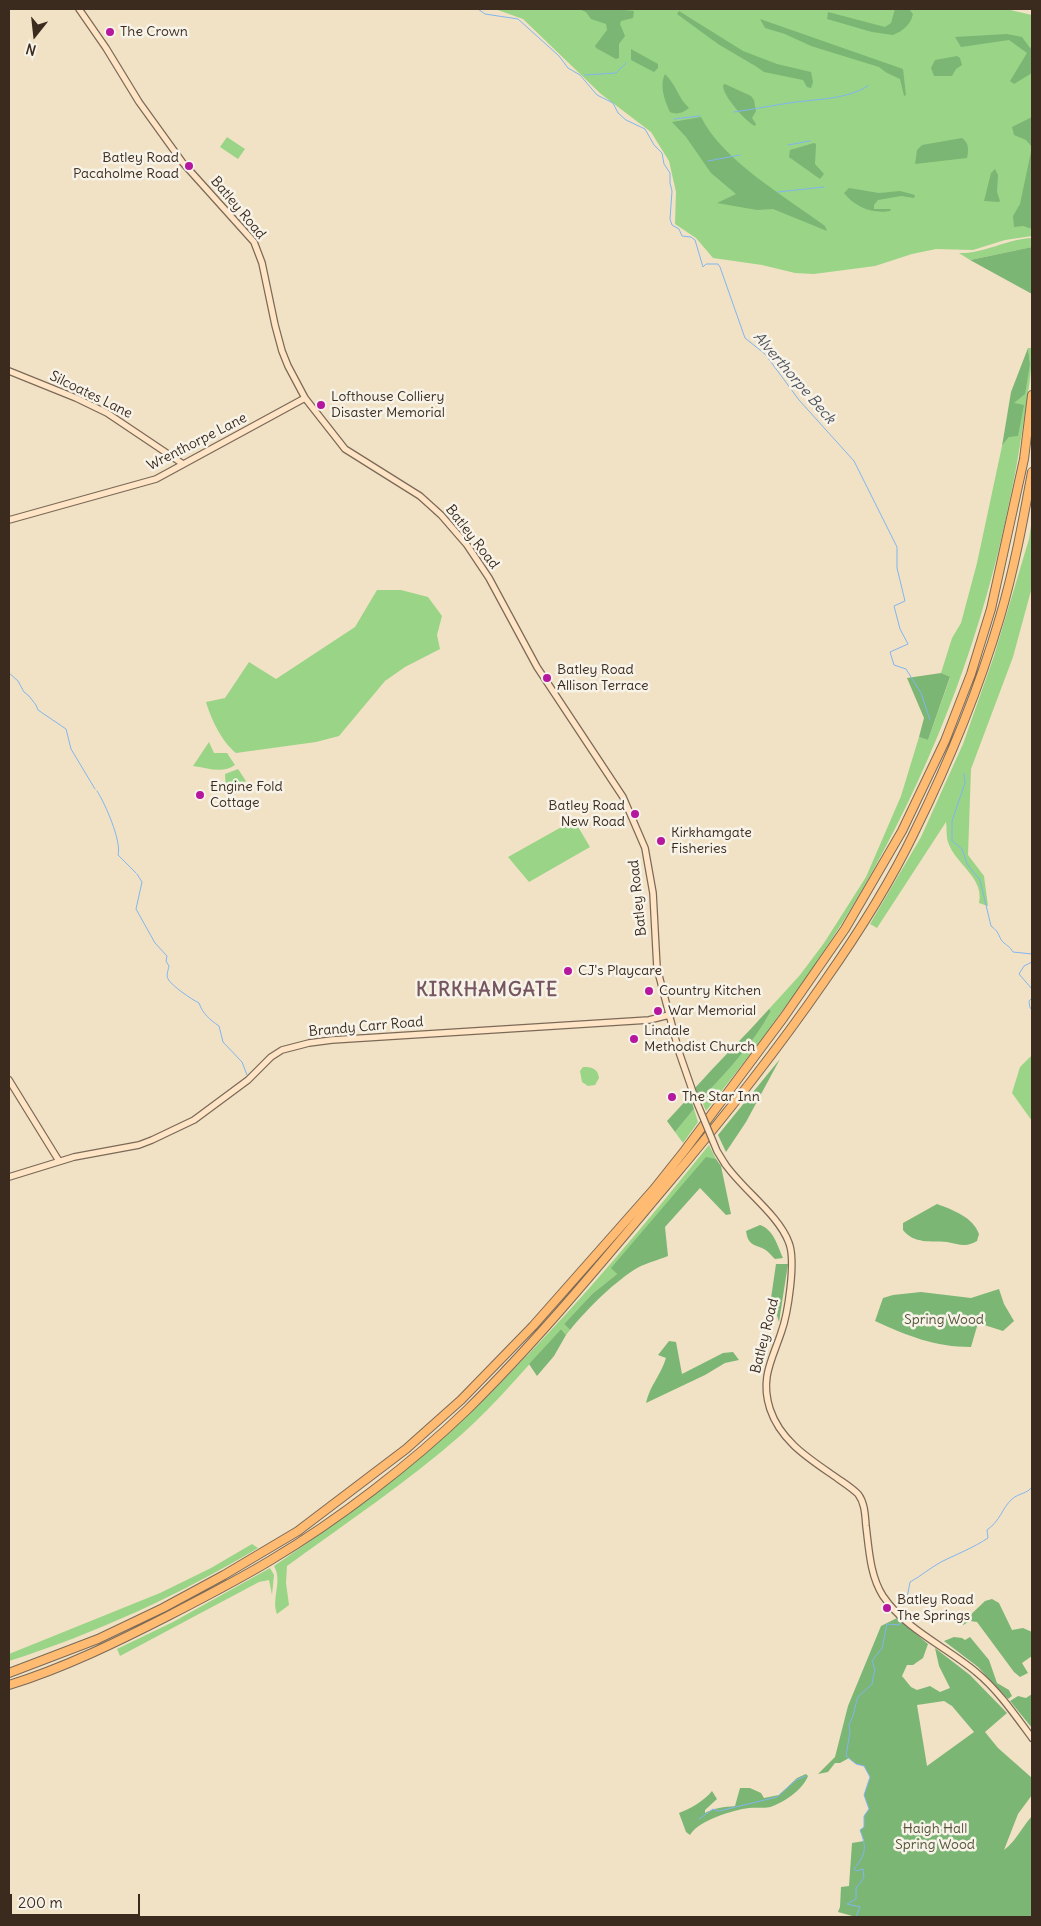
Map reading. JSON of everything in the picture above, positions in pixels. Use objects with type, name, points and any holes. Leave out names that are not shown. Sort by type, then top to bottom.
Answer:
[{"type":"highway","points":[[9,1673],[98,1639],[163,1608],[298,1531],[406,1449],[460,1400],[533,1326],[654,1189],[784,1017],[845,929],[902,831],[945,742],[971,674],[991,609],[1024,459],[1032,395]]},
{"type":"highway","points":[[9,1686],[120,1640],[258,1568],[353,1505],[410,1460],[467,1410],[534,1340],[596,1269],[724,1117],[792,1028],[855,937],[913,837],[953,749],[976,688],[1002,607],[1020,535],[1032,472]]},
{"type":"highway","points":[[9,1667],[50,1658]]},
{"type":"street","name":"Batley Road","points":[[79,9],[106,48],[139,102],[183,163],[254,242],[262,263],[282,351],[305,398],[345,449],[420,496],[441,515],[467,545],[489,578],[537,667],[624,797],[643,842],[650,869],[657,968],[684,1069],[717,1151],[739,1184],[784,1232],[790,1243],[793,1266],[784,1322],[771,1356],[766,1389],[770,1408],[776,1422],[788,1441],[798,1450],[852,1489],[862,1499],[874,1578],[889,1604],[898,1615],[913,1627],[977,1673],[1008,1706],[1032,1738]]},
{"type":"street","name":"Silcoates Lane","points":[[9,371],[76,398],[107,413],[183,464]]},
{"type":"street","name":"Wrenthorpe Lane","points":[[9,520],[156,479],[305,398]]},
{"type":"street","name":"Brandy Carr Road","points":[[9,1177],[74,1157],[139,1145],[194,1120],[248,1080],[271,1057],[282,1050],[296,1046],[332,1040],[649,1020],[669,1014]]},
{"type":"street","points":[[9,1080],[59,1162]]},
{"type":"green space","points":[[495,9],[1006,9],[1032,15],[1032,236],[1005,240],[973,250],[936,249],[912,254],[875,266],[814,274],[795,273],[762,265],[713,258],[696,238],[675,224],[676,192],[669,161],[651,132],[601,94],[523,19]]},
{"type":"green space","points":[[579,9],[634,11],[633,18],[621,21],[620,24],[625,36],[619,44],[619,58],[616,59],[596,48],[595,46],[607,30],[606,24],[591,19],[586,12]]},
{"type":"green space","points":[[895,9],[909,9],[913,14],[906,27],[893,35],[872,32],[827,19],[828,12],[885,27],[891,23]]},
{"type":"green space","points":[[679,11],[743,51],[777,64],[811,72],[813,82],[811,88],[807,87],[803,80],[764,72],[718,44],[677,14]]},
{"type":"green space","points":[[760,19],[903,69],[906,95],[904,96],[900,79],[879,67],[811,46],[785,34],[765,28]]},
{"type":"green space","points":[[1007,34],[1022,37],[1030,48],[1032,47],[1032,73],[1014,84],[1010,81],[1027,53],[1009,40],[961,47],[955,37]]},
{"type":"green space","points":[[631,49],[658,64],[658,68],[654,72],[631,60]]},
{"type":"green space","points":[[957,56],[960,58],[962,65],[956,69],[952,76],[934,76],[931,68],[935,60]]},
{"type":"green space","points":[[665,74],[689,108],[678,113],[670,112],[663,88]]},
{"type":"green space","points":[[725,84],[751,96],[754,100],[756,111],[752,118],[756,124],[755,126],[730,101],[724,89],[723,85]]},
{"type":"green space","points":[[701,117],[724,149],[774,190],[825,226],[827,231],[773,209],[757,210],[717,203],[736,194],[711,173],[686,137],[672,122]]},
{"type":"green space","points":[[1032,117],[1032,147],[1026,140],[1014,135],[1012,127]]},
{"type":"green space","points":[[227,137],[245,149],[238,159],[220,147]]},
{"type":"green space","points":[[962,138],[968,147],[967,158],[915,164],[917,150],[922,145]]},
{"type":"green space","points":[[816,144],[815,164],[824,174],[820,179],[789,157],[790,150]]},
{"type":"green space","points":[[1032,147],[1032,229],[1023,226],[1014,227],[1013,216],[1020,204]]},
{"type":"green space","points":[[995,169],[998,175],[997,192],[1000,201],[984,201],[991,173]]},
{"type":"green space","points":[[849,188],[879,193],[900,191],[915,195],[914,198],[901,196],[878,200],[874,205],[874,209],[891,209],[890,211],[883,212],[864,208],[853,202],[844,193]]},
{"type":"green space","points":[[1032,238],[1032,247],[970,260],[959,253],[968,253]]},
{"type":"green space","points":[[1032,247],[1032,294],[970,260]]},
{"type":"green space","points":[[1028,348],[1032,348],[1028,392],[1015,475],[999,547],[972,644],[937,738],[895,830],[834,936],[793,996],[706,1111],[701,1099],[748,1046],[771,1011],[769,1009],[800,975],[824,943],[866,877],[901,796],[919,737],[928,740],[950,678],[941,673],[952,638],[961,623],[977,563],[1002,446],[1009,437],[1014,403],[1030,364]]},
{"type":"green space","points":[[1028,348],[1030,364],[1025,394],[1014,403],[1024,405],[1018,436],[1009,437],[1002,446],[1011,392]]},
{"type":"green space","points":[[1032,519],[1032,587],[1013,657],[971,769],[968,855],[984,876],[988,906],[979,903],[980,894],[978,886],[947,840],[946,822],[877,928],[870,924],[921,837],[963,744],[994,656],[1029,539]]},
{"type":"green space","points":[[377,590],[401,590],[428,597],[442,616],[437,635],[440,649],[405,667],[385,681],[339,736],[316,742],[236,753],[226,743],[218,730],[206,702],[225,698],[249,662],[276,679],[355,627]]},
{"type":"green space","points":[[941,673],[950,677],[928,740],[919,737],[924,718],[907,678]]},
{"type":"green space","points":[[209,742],[214,753],[227,753],[235,765],[220,770],[193,766]]},
{"type":"green space","points":[[238,769],[246,781],[235,787],[226,788],[225,774]]},
{"type":"green space","points":[[574,820],[590,847],[529,882],[508,857]]},
{"type":"green space","points":[[769,1009],[771,1011],[748,1046],[701,1099],[695,1088]]},
{"type":"green space","points":[[1032,1055],[1032,1121],[1012,1093],[1020,1067]]},
{"type":"green space","points":[[780,1059],[746,1122],[726,1152],[718,1135]]},
{"type":"green space","points":[[583,1067],[596,1070],[599,1078],[595,1085],[588,1086],[582,1082],[580,1071]]},
{"type":"green space","points":[[690,1096],[694,1109],[675,1132],[667,1121]]},
{"type":"green space","points":[[694,1109],[698,1122],[683,1143],[675,1132]]},
{"type":"green space","points":[[709,1145],[716,1159],[706,1158],[612,1268],[617,1274],[592,1294],[564,1324],[570,1330],[566,1335],[561,1329],[487,1410],[440,1453],[287,1566],[286,1583],[289,1605],[277,1614],[275,1602],[277,1578],[274,1566],[325,1531],[398,1475],[480,1404],[589,1288]]},
{"type":"green space","points":[[706,1157],[716,1159],[721,1166],[731,1214],[726,1215],[700,1188],[665,1227],[668,1256],[639,1267],[621,1279],[593,1304],[570,1330],[564,1324],[592,1294],[617,1274],[611,1268]]},
{"type":"green space","points":[[937,1204],[962,1215],[972,1223],[979,1234],[977,1241],[966,1245],[923,1241],[912,1238],[903,1230],[903,1223]]},
{"type":"green space","points":[[760,1225],[772,1234],[783,1258],[775,1259],[766,1250],[749,1241],[746,1231]]},
{"type":"green space","points":[[776,1264],[788,1264],[779,1322],[776,1312],[770,1305]]},
{"type":"green space","name":"Spring Wood","points":[[999,1289],[1004,1304],[1014,1321],[1003,1331],[978,1323],[971,1347],[945,1345],[922,1340],[875,1321],[883,1298],[893,1295],[921,1292],[971,1298]]},
{"type":"green space","points":[[561,1329],[566,1335],[554,1356],[537,1376],[529,1364]]},
{"type":"green space","points":[[669,1341],[676,1342],[682,1374],[723,1353],[733,1352],[739,1360],[725,1363],[705,1375],[646,1403],[666,1358],[658,1355]]},
{"type":"green space","points":[[252,1544],[258,1548],[198,1582],[137,1612],[74,1638],[9,1661],[9,1654],[160,1593],[211,1568]]},
{"type":"green space","points":[[270,1568],[274,1575],[272,1595],[269,1580],[259,1582],[120,1656],[117,1649],[173,1622]]},
{"type":"green space","points":[[992,1599],[999,1603],[1012,1630],[1023,1628],[1032,1632],[1032,1656],[1022,1663],[1028,1673],[1020,1677],[1014,1672],[977,1622],[970,1621],[963,1625],[962,1623],[985,1601]]},
{"type":"green space","name":"Haigh Hall Spring Wood","points":[[897,1618],[928,1644],[923,1658],[913,1665],[907,1665],[902,1676],[911,1687],[917,1690],[930,1686],[940,1692],[950,1688],[939,1666],[935,1648],[970,1675],[1007,1713],[985,1732],[998,1748],[1032,1778],[1032,1795],[1018,1814],[1004,1850],[1032,1816],[1032,1917],[856,1917],[838,1912],[841,1887],[849,1886],[852,1843],[864,1841],[860,1830],[864,1827],[864,1816],[869,1809],[864,1795],[870,1777],[864,1766],[856,1764],[849,1758],[840,1763],[835,1763],[828,1772],[818,1774],[835,1757],[848,1706],[881,1626]],"holes":[[[944,1701],[952,1706],[974,1732],[927,1766],[917,1705]]]},
{"type":"green space","points":[[954,1637],[965,1640],[970,1637],[989,1660],[997,1683],[1009,1690],[1012,1696],[1008,1699],[978,1667],[944,1641]]},
{"type":"green space","points":[[1032,1694],[1032,1728],[1010,1701],[1018,1696],[1026,1698]]},
{"type":"green space","points":[[806,1774],[808,1776],[806,1781],[798,1790],[778,1804],[726,1813],[708,1820],[690,1835],[686,1832],[679,1813],[697,1804],[712,1791],[717,1799],[705,1810],[705,1813],[723,1807],[735,1806],[740,1788],[750,1788],[761,1793],[764,1798],[779,1795],[797,1778]]},
{"type":"waterway","name":"Alverthorpe Beck","points":[[478,9],[485,14],[518,19],[559,56],[568,68],[580,75],[597,95],[613,103],[618,113],[626,120],[645,129],[654,145],[662,153],[664,164],[670,173],[672,191],[670,219],[672,225],[679,229],[682,236],[691,237],[695,240],[703,267],[706,264],[718,264],[745,338],[765,354],[799,400],[854,461],[897,547],[897,568],[905,601],[894,606],[900,629],[908,644],[890,652],[894,665],[906,669],[921,693],[930,720]]},
{"type":"waterway","points":[[585,75],[616,73],[626,63]]},
{"type":"waterway","points":[[734,112],[842,96],[868,86]]},
{"type":"waterway","points":[[674,119],[700,116]]},
{"type":"waterway","points":[[788,145],[810,141]]},
{"type":"waterway","points":[[708,161],[740,155]]},
{"type":"waterway","points":[[778,192],[824,187]]},
{"type":"waterway","points":[[9,673],[18,681],[38,710],[66,729],[71,749],[95,789]]},
{"type":"waterway","points":[[964,774],[965,783],[952,821],[952,841],[962,849],[967,864],[980,880],[991,926],[1013,952],[1032,954]]},
{"type":"waterway","points":[[97,791],[108,813],[118,841],[118,855],[136,873]]},
{"type":"waterway","points":[[137,874],[142,882],[136,909],[155,943],[167,956],[166,961],[169,966],[168,979],[177,989],[199,1003],[207,1016],[219,1026],[223,1042],[242,1062],[247,1075]]},
{"type":"waterway","points":[[1032,962],[1024,966],[1019,974],[1032,989]]},
{"type":"waterway","points":[[1032,998],[1029,1001],[1030,1008],[1032,1009]]},
{"type":"waterway","points":[[903,1606],[907,1598],[910,1582],[941,1562],[988,1538],[987,1530],[1009,1503],[1032,1487]]},
{"type":"waterway","points":[[856,1917],[860,1907],[847,1904],[856,1899],[856,1888],[864,1878],[863,1869],[856,1871],[854,1869],[864,1851],[864,1842],[860,1830],[864,1827],[864,1816],[869,1809],[864,1795],[870,1777],[864,1766],[856,1764],[846,1756],[850,1732],[849,1724],[858,1697],[872,1684],[875,1669],[872,1661],[882,1648],[887,1624],[899,1625],[901,1622],[898,1618]]},
{"type":"waterway","points":[[699,1819],[713,1809],[719,1811],[777,1797],[796,1780],[806,1776]]},
{"type":"place","name":"The Crown","points":[[110,32]]},
{"type":"place","name":"Batley Road Pacaholme Road","points":[[189,166]]},
{"type":"place","name":"Lofthouse Colliery Disaster Memorial","points":[[321,405]]},
{"type":"place","name":"Batley Road Allison Terrace","points":[[547,678]]},
{"type":"place","name":"Engine Fold Cottage","points":[[200,795]]},
{"type":"place","name":"Batley Road New Road","points":[[635,814]]},
{"type":"place","name":"Kirkhamgate Fisheries","points":[[661,841]]},
{"type":"place","name":"CJ's Playcare","points":[[568,971]]},
{"type":"place","name":"Country Kitchen","points":[[649,991]]},
{"type":"place","name":"War Memorial","points":[[658,1011]]},
{"type":"place","name":"Lindale Methodist Church","points":[[634,1039]]},
{"type":"place","name":"The Star Inn","points":[[672,1097]]},
{"type":"place","name":"Batley Road The Springs","points":[[887,1608]]},
{"type":"district","name":"KIRKHAMGATE","points":[[487,991]]}]
